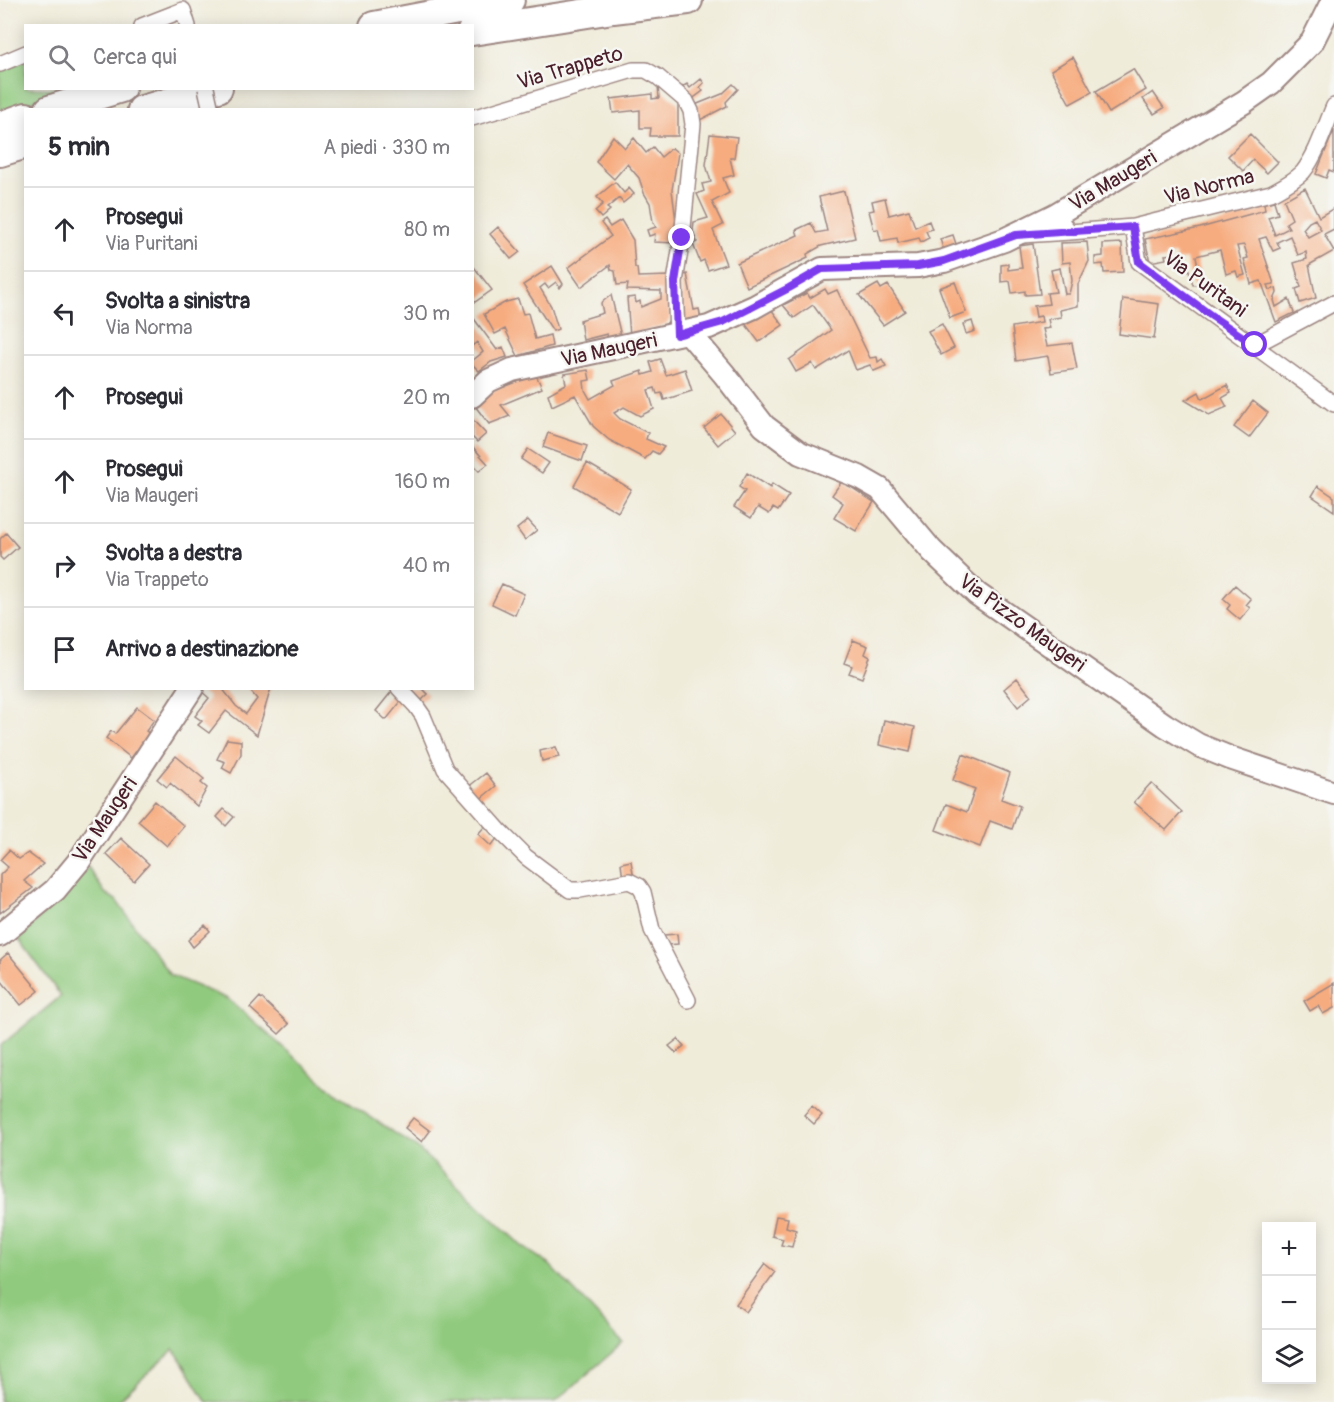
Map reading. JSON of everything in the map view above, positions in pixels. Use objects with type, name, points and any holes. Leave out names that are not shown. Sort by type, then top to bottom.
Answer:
[{"type":"highway","points":[[384,24],[510,0]]},
{"type":"highway","points":[[474,31],[688,0]]},
{"type":"highway","points":[[56,108],[114,90]]},
{"type":"highway","points":[[149,108],[211,90]]},
{"type":"highway","points":[[0,126],[24,118]]},
{"type":"highway","points":[[0,152],[24,145]]},
{"type":"street","name":"Via Maugeri","points":[[474,394],[488,381],[512,370],[683,334],[723,322],[822,269],[927,264],[944,261],[1016,235],[1055,215],[1245,102],[1271,83],[1312,42],[1333,0]]},
{"type":"street","points":[[146,24],[183,5],[188,24]]},
{"type":"street","points":[[0,64],[24,54]]},
{"type":"street","name":"Via Trappeto","points":[[474,117],[633,70],[646,70],[658,77],[686,101],[691,111],[693,124],[682,238],[675,282],[683,334]]},
{"type":"street","points":[[207,90],[211,108]]},
{"type":"street","name":"Via Norma","points":[[1016,235],[1133,227],[1271,193],[1302,172],[1311,158],[1334,106]]},
{"type":"street","points":[[1055,215],[1070,232]]},
{"type":"street","name":"Via Puritani","points":[[1133,227],[1139,262],[1334,404]]},
{"type":"street","points":[[1255,345],[1334,303]]},
{"type":"street","points":[[723,322],[718,356],[724,374]]},
{"type":"street","name":"Via Pizzo Maugeri","points":[[683,334],[724,374],[764,426],[800,453],[851,473],[880,489],[932,551],[977,594],[1165,725],[1198,745],[1334,793]]},
{"type":"street","name":"Via Maugeri","points":[[0,935],[55,890],[79,861],[191,690]]},
{"type":"street","points":[[401,690],[423,716],[445,769],[526,857],[570,890],[629,881],[639,886],[643,892],[652,930],[688,1000]]},
{"type":"green space","points":[[24,60],[24,90],[69,90],[0,112],[0,72]]},
{"type":"green space","points":[[88,867],[105,893],[116,900],[170,975],[228,999],[340,1097],[416,1147],[523,1247],[549,1264],[623,1343],[555,1402],[207,1402],[174,1349],[117,1402],[0,1402],[0,1046],[61,996],[19,939]]},
{"type":"building","points":[[1073,57],[1092,92],[1070,104],[1051,70]]},
{"type":"building","points":[[1133,69],[1146,90],[1109,113],[1096,91]]},
{"type":"building","points":[[701,79],[704,83],[700,87],[703,91],[691,100],[682,87],[687,84],[690,88]]},
{"type":"building","points":[[733,84],[738,89],[726,102],[727,106],[700,120],[695,105],[722,94]]},
{"type":"building","points":[[658,86],[678,103],[678,136],[650,136],[651,128],[640,128],[640,110],[613,113],[611,99],[652,94],[652,99],[659,98]]},
{"type":"building","points":[[1153,92],[1164,108],[1154,114],[1143,99]]},
{"type":"building","points":[[1334,130],[1334,172],[1329,170],[1326,178],[1316,174]]},
{"type":"building","points":[[710,134],[737,137],[734,158],[730,158],[734,175],[723,178],[729,193],[712,202],[723,225],[713,230],[726,264],[708,270],[704,260],[700,262],[693,244],[697,242],[693,231],[694,222],[708,218],[697,194],[704,191],[702,184],[711,182],[706,165]]},
{"type":"building","points":[[1250,134],[1278,162],[1267,173],[1253,160],[1243,171],[1228,156]]},
{"type":"building","points":[[613,136],[625,148],[634,138],[646,153],[653,147],[661,157],[672,148],[678,153],[672,190],[677,229],[676,243],[654,242],[655,234],[649,236],[647,230],[656,227],[650,203],[639,178],[627,164],[614,179],[596,162]]},
{"type":"building","points":[[615,182],[624,193],[629,188],[634,194],[623,203],[619,198],[607,208],[610,210],[601,218],[595,211],[603,204],[597,197]]},
{"type":"building","points":[[1305,188],[1319,217],[1334,208],[1334,229],[1324,234],[1334,251],[1309,265],[1316,298],[1300,303],[1296,289],[1301,287],[1294,263],[1307,259],[1306,252],[1298,255],[1290,236],[1277,242],[1280,248],[1273,251],[1266,237],[1259,239],[1274,284],[1268,285],[1270,290],[1276,288],[1277,293],[1274,300],[1276,307],[1289,299],[1294,313],[1276,322],[1261,281],[1251,284],[1244,259],[1248,258],[1244,245],[1237,246],[1245,275],[1238,277],[1236,271],[1226,274],[1220,250],[1196,256],[1201,284],[1193,285],[1186,259],[1177,260],[1175,254],[1165,255],[1166,259],[1150,262],[1145,239],[1200,228],[1265,210],[1264,203],[1274,201],[1278,214],[1268,217],[1275,235],[1289,228],[1286,223],[1292,219],[1284,200]],"holes":[[[1315,219],[1321,230],[1308,237],[1303,229]]]},
{"type":"building","points":[[844,191],[855,238],[821,246],[807,254],[808,258],[747,287],[737,263],[798,235],[796,230],[811,223],[816,233],[827,231],[819,197]]},
{"type":"building","points":[[885,198],[889,215],[909,210],[915,227],[929,221],[932,229],[926,231],[929,238],[921,242],[919,238],[898,243],[897,238],[881,241],[878,229],[874,230],[869,211],[874,210],[872,201]]},
{"type":"building","points":[[605,220],[610,227],[621,220],[633,240],[638,277],[669,276],[670,319],[666,324],[630,336],[627,298],[635,297],[636,303],[640,301],[641,307],[661,299],[661,291],[627,290],[628,284],[617,285],[615,271],[611,270],[610,265],[581,287],[568,268],[611,236],[601,223]]},
{"type":"building","points":[[498,227],[520,252],[511,259],[490,234]]},
{"type":"building","points":[[953,235],[957,247],[944,251],[940,239]]},
{"type":"building","points":[[1087,242],[1089,261],[1078,284],[1078,306],[1060,310],[1061,317],[1048,319],[1050,328],[1043,329],[1047,346],[1072,343],[1077,369],[1051,373],[1048,356],[1016,361],[1012,327],[1042,322],[1041,316],[1036,317],[1034,306],[1049,304],[1047,293],[1056,292],[1051,270],[1060,268],[1065,294],[1069,294],[1072,281],[1070,262],[1062,263],[1061,243]]},
{"type":"building","points":[[1122,243],[1123,272],[1104,273],[1103,264],[1095,265],[1095,257],[1103,256],[1103,244]]},
{"type":"building","points":[[1033,244],[1040,294],[1025,295],[1025,291],[1012,293],[1010,281],[1001,282],[1001,265],[1008,264],[1008,270],[1022,268],[1019,246]]},
{"type":"building","points":[[552,266],[563,284],[560,288],[556,282],[548,288],[545,284],[540,288],[551,306],[558,329],[553,331],[523,285]]},
{"type":"building","points":[[474,267],[492,290],[474,301]]},
{"type":"building","points":[[687,274],[694,310],[699,309],[701,320],[684,324],[681,276]]},
{"type":"building","points":[[955,282],[966,312],[950,318],[939,288]]},
{"type":"building","points":[[878,284],[881,289],[888,285],[905,311],[883,325],[859,295]]},
{"type":"building","points":[[825,289],[828,294],[837,290],[870,358],[877,357],[878,362],[882,359],[886,366],[874,371],[870,365],[856,370],[848,350],[816,370],[812,363],[796,372],[789,360],[831,330],[813,305],[794,318],[783,305],[807,293],[810,298]]},
{"type":"building","points":[[611,295],[621,336],[608,339],[607,334],[583,340],[580,320],[603,313],[601,303]]},
{"type":"building","points":[[518,299],[523,314],[528,313],[535,339],[550,335],[552,346],[518,356],[505,329],[495,334],[484,314],[506,302]]},
{"type":"building","points":[[1123,299],[1159,304],[1154,339],[1119,334]]},
{"type":"building","points":[[771,309],[783,325],[759,342],[744,322]]},
{"type":"building","points":[[474,319],[497,350],[503,347],[507,357],[491,362],[479,371],[474,366],[474,359],[483,352],[477,342],[474,344]]},
{"type":"building","points":[[972,321],[975,331],[966,334],[963,324]]},
{"type":"building","points":[[942,324],[954,348],[941,355],[928,331]]},
{"type":"building","points":[[660,359],[666,375],[685,369],[692,391],[664,400],[662,393],[657,394],[655,388],[648,390],[654,409],[640,416],[624,407],[614,413],[620,419],[648,433],[646,439],[664,447],[658,454],[652,451],[645,459],[609,440],[593,426],[575,395],[552,406],[548,394],[566,384],[564,374],[588,370],[590,380],[584,381],[585,390],[590,399],[615,385],[613,381],[642,371],[643,375],[653,372],[650,362]]},
{"type":"building","points":[[536,375],[542,388],[501,405],[510,416],[489,424],[475,406],[493,391]]},
{"type":"building","points":[[1227,385],[1231,393],[1222,398],[1227,407],[1209,415],[1185,400],[1199,392],[1202,399]]},
{"type":"building","points":[[1253,401],[1268,413],[1249,438],[1234,427]]},
{"type":"building","points":[[721,414],[735,431],[718,445],[704,428]]},
{"type":"building","points":[[474,421],[486,434],[477,442],[474,439]]},
{"type":"building","points":[[548,433],[587,446],[582,461],[543,447]]},
{"type":"building","points":[[474,448],[488,464],[479,471],[474,466]]},
{"type":"building","points":[[528,449],[549,463],[542,473],[521,459]]},
{"type":"building","points":[[587,463],[631,489],[618,512],[574,486]]},
{"type":"building","points":[[747,473],[770,488],[772,484],[789,495],[778,511],[773,508],[769,514],[758,507],[751,518],[734,507],[745,491],[739,487]]},
{"type":"building","points":[[842,481],[874,502],[856,531],[834,518],[843,503],[832,495]]},
{"type":"building","points":[[1318,486],[1334,497],[1334,511],[1312,496]]},
{"type":"building","points":[[528,520],[537,530],[525,540],[517,529]]},
{"type":"building","points":[[6,533],[18,547],[3,560],[0,557],[0,539]]},
{"type":"building","points":[[502,584],[524,594],[515,615],[492,604]]},
{"type":"building","points":[[1235,585],[1251,599],[1246,605],[1250,608],[1240,620],[1227,609],[1230,605],[1223,599]]},
{"type":"building","points":[[853,640],[868,646],[865,654],[870,657],[862,678],[849,673],[852,666],[844,663]]},
{"type":"building","points":[[1017,678],[1031,696],[1018,707],[1004,689]]},
{"type":"building","points":[[200,690],[224,690],[236,706],[246,714],[257,699],[250,690],[270,690],[257,735],[226,711],[209,733],[198,725],[202,721],[195,716],[209,698]]},
{"type":"building","points":[[408,690],[424,690],[428,694],[420,702]]},
{"type":"building","points":[[392,691],[403,699],[386,720],[376,711]]},
{"type":"building","points":[[137,707],[154,720],[146,731],[150,734],[131,758],[106,738],[111,731],[115,734]]},
{"type":"building","points":[[884,720],[915,727],[910,752],[879,745]]},
{"type":"building","points":[[227,739],[241,741],[241,754],[231,773],[222,768],[225,762],[217,759]]},
{"type":"building","points":[[556,747],[559,757],[542,761],[540,751]]},
{"type":"building","points":[[963,754],[1010,773],[1001,799],[1020,806],[1012,829],[990,821],[980,847],[936,830],[946,804],[967,812],[975,789],[953,780]]},
{"type":"building","points":[[176,756],[204,779],[201,783],[207,788],[197,806],[170,783],[167,787],[157,779]]},
{"type":"building","points":[[486,773],[496,786],[479,800],[468,787]]},
{"type":"building","points":[[1151,783],[1182,812],[1166,830],[1134,802]]},
{"type":"building","points":[[155,801],[184,826],[167,846],[138,821]]},
{"type":"building","points":[[224,809],[234,817],[226,826],[217,817]]},
{"type":"building","points":[[486,825],[499,836],[491,846],[478,834]]},
{"type":"building","points":[[121,838],[149,864],[134,881],[106,854]]},
{"type":"building","points":[[9,850],[19,859],[28,853],[43,864],[24,881],[33,888],[0,913],[0,875],[8,867],[0,860]]},
{"type":"building","points":[[631,861],[634,879],[623,880],[621,863]]},
{"type":"building","points":[[205,925],[210,931],[193,947],[188,940]]},
{"type":"building","points":[[677,934],[678,944],[666,945],[664,935]]},
{"type":"building","points":[[8,953],[39,991],[21,1005],[0,979],[0,960]]},
{"type":"building","points":[[1334,983],[1334,1008],[1323,1014],[1318,1006],[1310,1011],[1304,1001]]},
{"type":"building","points":[[260,997],[289,1024],[279,1034],[250,1008]]},
{"type":"building","points":[[678,1039],[684,1046],[676,1053],[669,1046]]},
{"type":"building","points":[[812,1106],[822,1115],[814,1124],[804,1115]]},
{"type":"building","points":[[413,1118],[430,1131],[422,1142],[405,1128]]},
{"type":"building","points":[[776,1216],[788,1218],[786,1227],[796,1230],[792,1247],[781,1245],[783,1239],[772,1236]]},
{"type":"building","points":[[765,1264],[775,1272],[746,1312],[736,1304]]},
{"type":"route","points":[[682,238],[675,282],[677,335],[723,322],[822,269],[918,266],[944,261],[1016,235],[1133,227],[1139,262],[1255,345]]}]
